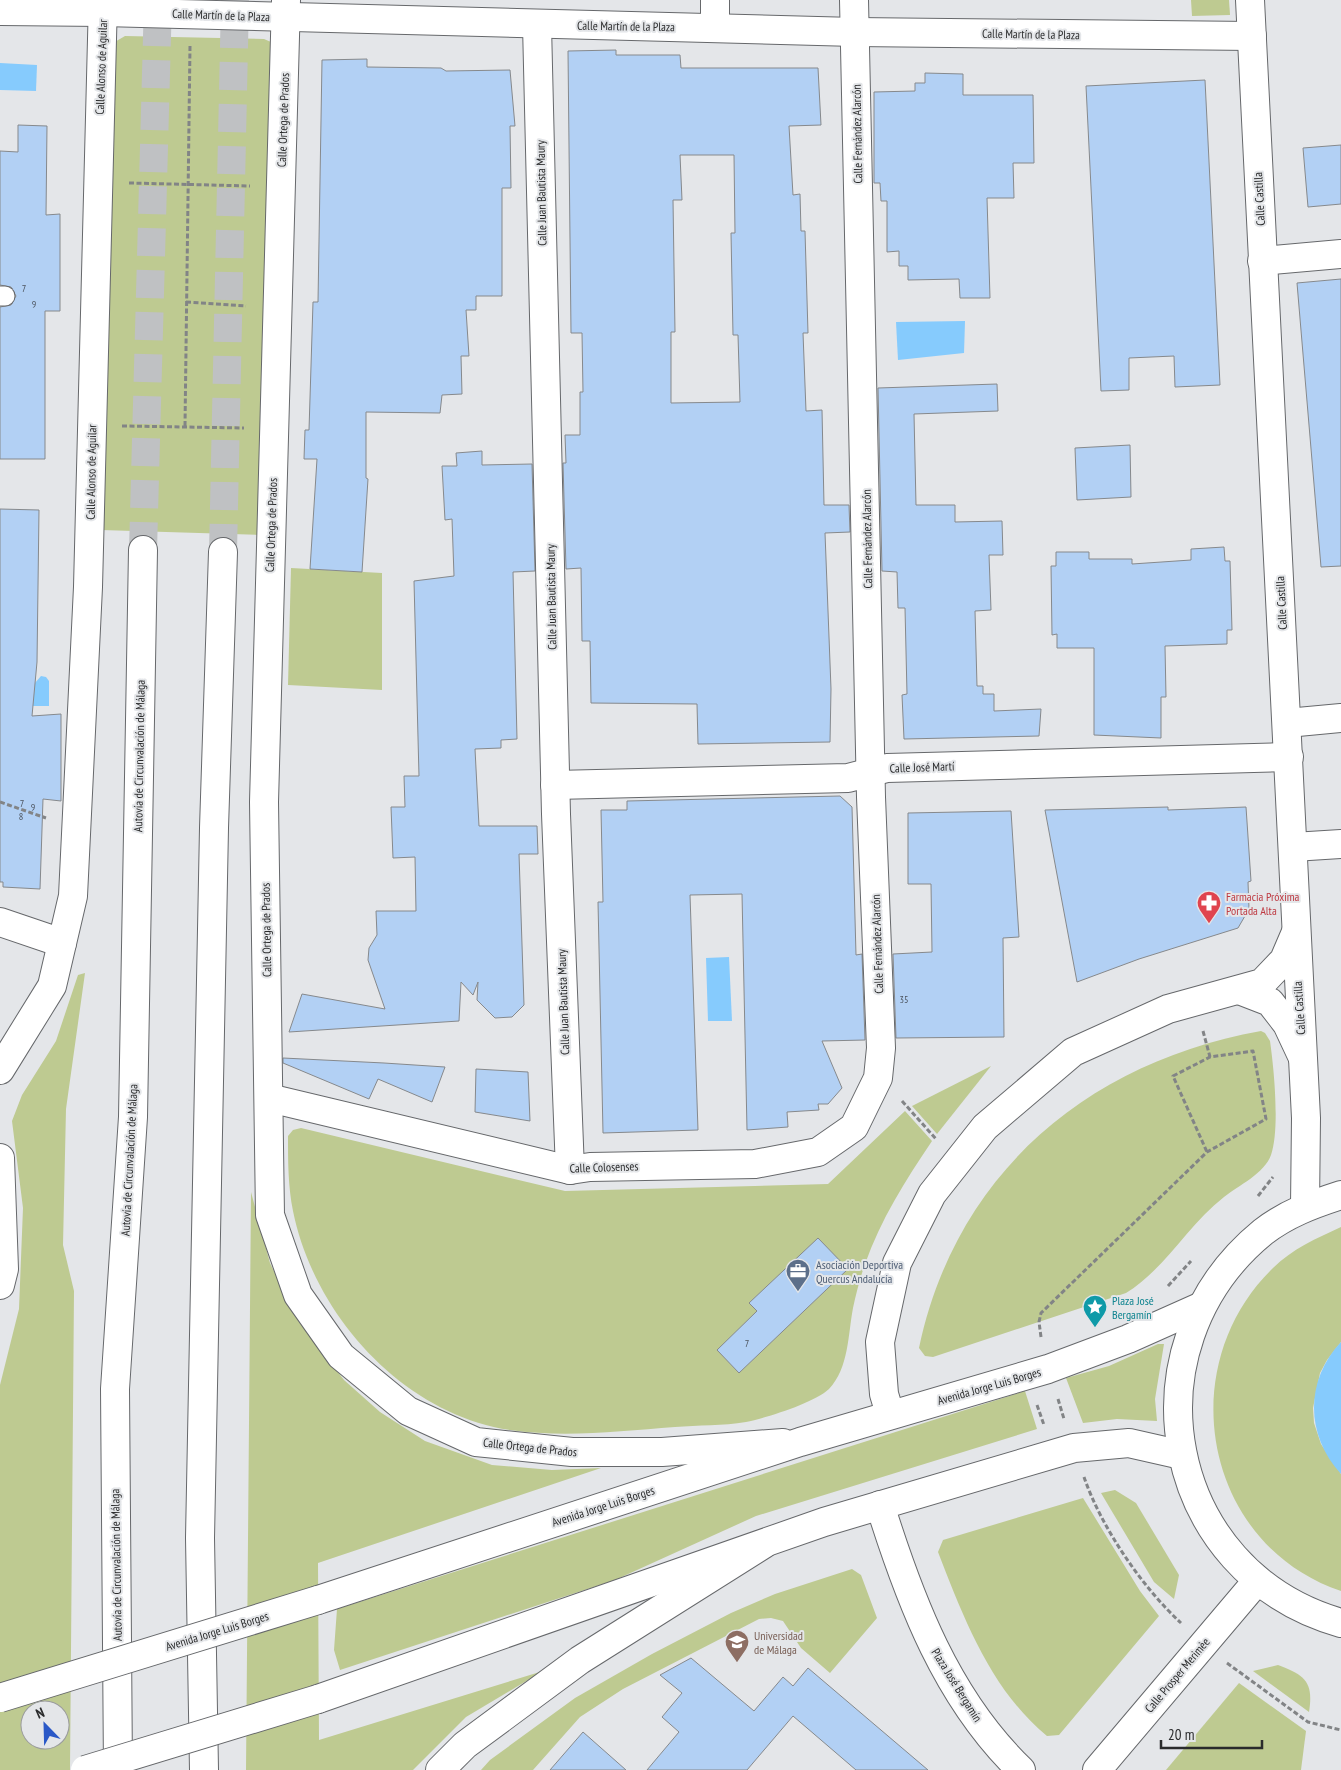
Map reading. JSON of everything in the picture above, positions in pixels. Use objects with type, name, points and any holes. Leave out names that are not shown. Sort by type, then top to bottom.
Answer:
[{"type":"main road","points":[[714,0],[715,27]]},
{"type":"main road","name":"Calle Fernández Alarcón","points":[[854,0],[871,771],[881,1048],[878,1078]]},
{"type":"main road","name":"Calle Castilla","points":[[1250,0],[1306,1118],[1305,1206]]},
{"type":"main road","name":"Calle Martín de la Plaza","points":[[0,11],[103,6],[286,8],[537,25],[715,27],[855,32],[1252,36]]},
{"type":"main road","name":"Calle Alonso de Aguilar","points":[[0,1070],[52,986],[73,896],[88,587],[103,6]]},
{"type":"main road","name":"Calle Ortega de Prados","points":[[286,8],[264,802],[270,1215],[298,1295],[341,1356],[408,1411],[476,1442],[572,1452],[662,1452],[800,1442]]},
{"type":"main road","name":"Calle Juan Bautista Maury","points":[[537,25],[555,785],[570,1170]]},
{"type":"main road","points":[[1262,261],[1341,254]]},
{"type":"main road","name":"Autovía de Circunvalación de Málaga","points":[[118,1770],[115,1388],[133,1117],[143,550]]},
{"type":"main road","points":[[204,1770],[200,1538],[214,838],[223,552]]},
{"type":"main road","points":[[1287,723],[1341,718]]},
{"type":"main road","name":"Calle José Martí","points":[[555,785],[848,778],[886,768],[1289,757]]},
{"type":"main road","points":[[1292,847],[1341,844]]},
{"type":"main road","points":[[0,922],[62,943]]},
{"type":"main road","points":[[890,1414],[884,1394],[880,1342],[897,1263],[932,1194],[985,1127],[1073,1052],[1168,1010],[1262,983],[1284,960],[1296,932]]},
{"type":"main road","points":[[1239,990],[1270,1002],[1287,1024],[1302,1056]]},
{"type":"main road","name":"Calle Colosenses","points":[[269,1098],[570,1170],[590,1167],[755,1164],[818,1152],[854,1127],[878,1078]]},
{"type":"main road","points":[[0,1158],[4,1269],[0,1285]]},
{"type":"main road","points":[[1341,1195],[1305,1206],[1257,1239],[1229,1266],[1202,1306],[1184,1354],[1177,1404],[1182,1454],[1196,1500],[1220,1541],[1257,1581],[1289,1603],[1315,1616],[1341,1623]]},
{"type":"main road","name":"Avenida Jorge Luis Borges","points":[[0,1698],[318,1600],[800,1442],[1048,1369],[1128,1339],[1202,1306]]},
{"type":"main road","points":[[85,1770],[318,1700],[880,1505],[1074,1448],[1129,1443],[1182,1454]]},
{"type":"main road","name":"Plaza José Bergamín","points":[[880,1505],[896,1558],[932,1646],[966,1705],[1005,1754],[1021,1770]]},
{"type":"main road","points":[[440,1770],[465,1745],[580,1660],[764,1544]]},
{"type":"main road","name":"Calle Prosper Merimèe","points":[[1097,1770],[1257,1581]]},
{"type":"path","points":[[185,426],[190,47]]},
{"type":"path","points":[[98,181],[259,187]]},
{"type":"path","points":[[186,302],[254,306]]},
{"type":"path","points":[[92,425],[252,428]]},
{"type":"path","points":[[0,802],[76,830]]},
{"type":"path","points":[[1206,1042],[1210,1058]]},
{"type":"path","points":[[1207,1152],[1173,1076],[1210,1058],[1253,1051],[1266,1119],[1207,1152],[1041,1313],[1039,1322],[1048,1369],[1091,1496],[1123,1552],[1165,1609],[1244,1678],[1308,1722],[1341,1730]]},
{"type":"path","points":[[904,1102],[934,1137]]},
{"type":"path","points":[[1255,1200],[1276,1173]]},
{"type":"path","points":[[1166,1288],[1194,1258]]},
{"type":"green space","points":[[1191,0],[1229,0],[1230,15],[1192,16]]},
{"type":"green space","points":[[125,36],[264,39],[271,42],[274,48],[262,535],[101,530],[113,43]]},
{"type":"green space","points":[[291,568],[382,573],[382,690],[288,685]]},
{"type":"green space","points":[[85,973],[66,1109],[63,1245],[74,1291],[70,1770],[0,1770],[0,1385],[19,1309],[23,1208],[12,1121],[22,1095],[56,1041],[78,975]]},
{"type":"green space","points":[[1261,1031],[1265,1033],[1270,1041],[1276,1115],[1274,1144],[1268,1162],[1263,1168],[1211,1208],[1153,1272],[1126,1293],[933,1357],[925,1356],[919,1348],[937,1285],[964,1229],[998,1179],[1039,1135],[1087,1099],[1140,1069],[1198,1046]]},
{"type":"green space","points":[[991,1066],[937,1134],[912,1106]]},
{"type":"green space","points":[[905,1111],[932,1141],[894,1201],[871,1247],[853,1308],[847,1350],[836,1381],[829,1389],[813,1400],[746,1422],[572,1434],[531,1432],[510,1430],[471,1420],[434,1404],[400,1381],[369,1354],[343,1322],[321,1287],[304,1250],[291,1202],[288,1136],[293,1130],[301,1128],[565,1191],[828,1184]]},
{"type":"green space","points":[[251,1192],[270,1263],[299,1322],[344,1380],[380,1412],[425,1441],[492,1465],[552,1470],[601,1468],[318,1563],[319,1740],[543,1671],[466,1717],[413,1770],[246,1770]]},
{"type":"green space","points":[[1341,1227],[1341,1342],[1320,1373],[1313,1408],[1314,1423],[1321,1444],[1341,1474],[1341,1591],[1295,1568],[1258,1535],[1232,1495],[1217,1449],[1214,1402],[1221,1354],[1241,1308],[1280,1261],[1305,1245]]},
{"type":"green space","points":[[1158,1344],[1164,1344],[1155,1399],[1157,1421],[1117,1419],[1083,1423],[1066,1378],[1109,1366]]},
{"type":"green space","points":[[1025,1391],[1037,1429],[756,1516],[615,1580],[340,1670],[334,1650],[337,1609]]},
{"type":"green space","points":[[1115,1490],[1136,1503],[1179,1575],[1174,1599],[1154,1582],[1101,1493]]},
{"type":"green space","points":[[1083,1498],[1140,1591],[1159,1616],[1059,1735],[1047,1736],[1027,1718],[1010,1697],[981,1652],[958,1603],[938,1552],[943,1540]]},
{"type":"green space","points":[[852,1569],[861,1575],[877,1618],[830,1673],[801,1648],[783,1621],[771,1618],[759,1619],[623,1689],[580,1717],[533,1770],[481,1770],[490,1760],[575,1698],[652,1654],[731,1613],[775,1594]]},
{"type":"green space","points":[[1278,1665],[1295,1672],[1305,1681],[1310,1693],[1309,1712],[1253,1671]]},
{"type":"green space","points":[[1239,1683],[1306,1731],[1301,1770],[1166,1770]]},
{"type":"water","points":[[0,63],[37,65],[36,91],[0,90]]},
{"type":"water","points":[[965,321],[964,353],[898,360],[896,322]]},
{"type":"water","points":[[41,676],[46,677],[49,681],[49,706],[0,706],[1,682],[35,683]]},
{"type":"water","points":[[729,957],[732,1021],[708,1021],[706,958]]},
{"type":"water","points":[[1341,1342],[1341,1474],[1329,1459],[1321,1442],[1314,1408],[1316,1390],[1321,1373],[1329,1357]]},
{"type":"building","points":[[616,50],[616,55],[680,55],[681,68],[818,68],[821,125],[789,126],[793,195],[800,194],[801,231],[805,231],[808,333],[803,333],[806,411],[822,410],[824,505],[849,505],[850,532],[825,533],[831,689],[830,742],[698,744],[697,704],[591,703],[590,641],[582,641],[581,568],[566,569],[563,463],[566,463],[565,435],[580,435],[580,392],[583,392],[582,333],[571,333],[568,51]],"holes":[[[680,155],[734,155],[735,233],[731,233],[733,335],[738,335],[740,402],[671,403],[671,332],[675,332],[673,200],[682,200]]]},
{"type":"building","points":[[367,59],[367,67],[441,68],[446,71],[510,70],[515,126],[510,126],[511,188],[502,188],[502,296],[476,296],[476,310],[466,310],[469,356],[461,356],[462,394],[442,395],[440,413],[366,412],[366,478],[368,479],[362,572],[310,569],[317,459],[304,459],[305,430],[309,430],[313,302],[318,302],[322,60]]},
{"type":"building","points":[[925,73],[963,74],[963,95],[1033,95],[1034,163],[1013,163],[1014,198],[987,198],[990,298],[960,298],[959,279],[908,280],[908,266],[899,266],[899,251],[887,252],[887,201],[881,201],[880,183],[874,183],[874,92],[915,91],[915,83],[925,83]]},
{"type":"building","points":[[1205,80],[1220,385],[1175,387],[1174,356],[1129,358],[1129,390],[1101,391],[1086,86]]},
{"type":"building","points":[[18,125],[47,126],[46,215],[60,214],[60,311],[45,311],[45,459],[0,459],[0,307],[11,305],[16,296],[11,287],[0,285],[0,151],[18,152]]},
{"type":"building","points":[[1341,145],[1341,204],[1308,207],[1303,148]]},
{"type":"building","points":[[1341,279],[1341,566],[1321,567],[1297,283]]},
{"type":"building","points":[[997,384],[998,411],[914,414],[916,505],[955,505],[955,522],[1002,521],[1003,555],[989,555],[991,610],[975,611],[977,686],[983,686],[983,694],[994,694],[994,711],[1041,709],[1039,736],[904,739],[902,695],[907,694],[905,608],[898,608],[897,572],[882,571],[878,388]]},
{"type":"building","points":[[1130,445],[1131,497],[1077,500],[1075,448]]},
{"type":"building","points":[[482,451],[482,465],[532,464],[535,571],[513,572],[517,739],[501,740],[501,748],[475,749],[479,826],[537,826],[538,854],[519,854],[524,1005],[512,1017],[495,1018],[477,1000],[478,982],[473,995],[461,982],[459,1021],[289,1032],[302,994],[385,1009],[368,960],[369,948],[377,935],[376,911],[416,911],[415,857],[393,858],[391,807],[405,807],[404,776],[419,776],[414,581],[454,576],[452,519],[445,520],[442,466],[457,466],[456,453]]},
{"type":"building","points":[[0,509],[39,510],[37,662],[32,716],[61,714],[61,801],[43,799],[40,889],[3,887],[3,882],[0,882]]},
{"type":"building","points":[[1224,547],[1225,561],[1230,561],[1232,630],[1227,630],[1227,644],[1165,646],[1166,697],[1161,697],[1161,738],[1094,735],[1094,648],[1057,648],[1057,634],[1052,635],[1051,566],[1056,566],[1056,552],[1089,552],[1089,559],[1132,559],[1132,564],[1191,560],[1191,549]]},
{"type":"building","points":[[840,796],[852,807],[856,955],[862,954],[865,1040],[822,1041],[842,1088],[828,1104],[818,1104],[819,1110],[787,1112],[788,1127],[747,1130],[742,894],[690,895],[698,1130],[603,1133],[598,902],[603,902],[601,810],[627,810],[627,801]]},
{"type":"building","points":[[1168,807],[1168,810],[1246,807],[1251,881],[1248,882],[1249,909],[1238,928],[1139,959],[1077,982],[1045,810]]},
{"type":"building","points":[[1011,811],[1019,937],[1003,938],[1004,1037],[896,1038],[893,954],[932,952],[931,884],[908,884],[908,813]]},
{"type":"building","points":[[283,1058],[445,1067],[432,1102],[378,1079],[369,1099],[283,1063]]},
{"type":"building","points":[[476,1069],[528,1072],[530,1121],[475,1112]]},
{"type":"building","points":[[818,1238],[848,1269],[739,1373],[717,1350],[757,1311],[749,1303]]},
{"type":"building","points":[[691,1658],[754,1711],[783,1677],[793,1686],[808,1668],[928,1770],[856,1770],[793,1716],[747,1770],[647,1770],[679,1732],[662,1717],[682,1693],[660,1675]]},
{"type":"building","points":[[583,1732],[626,1770],[550,1770]]},
{"type":"tunnel","points":[[143,550],[158,0]]},
{"type":"tunnel","points":[[223,552],[235,0]]},
{"type":"place","name":"Farmacia Próxima Portada Alta","points":[[1209,924]]},
{"type":"place","name":"Asociación Deportiva Quercus Andalucía","points":[[798,1292]]},
{"type":"place","name":"Plaza José Bergamín","points":[[1095,1328]]},
{"type":"place","name":"Universidad de Málaga","points":[[737,1663]]}]
